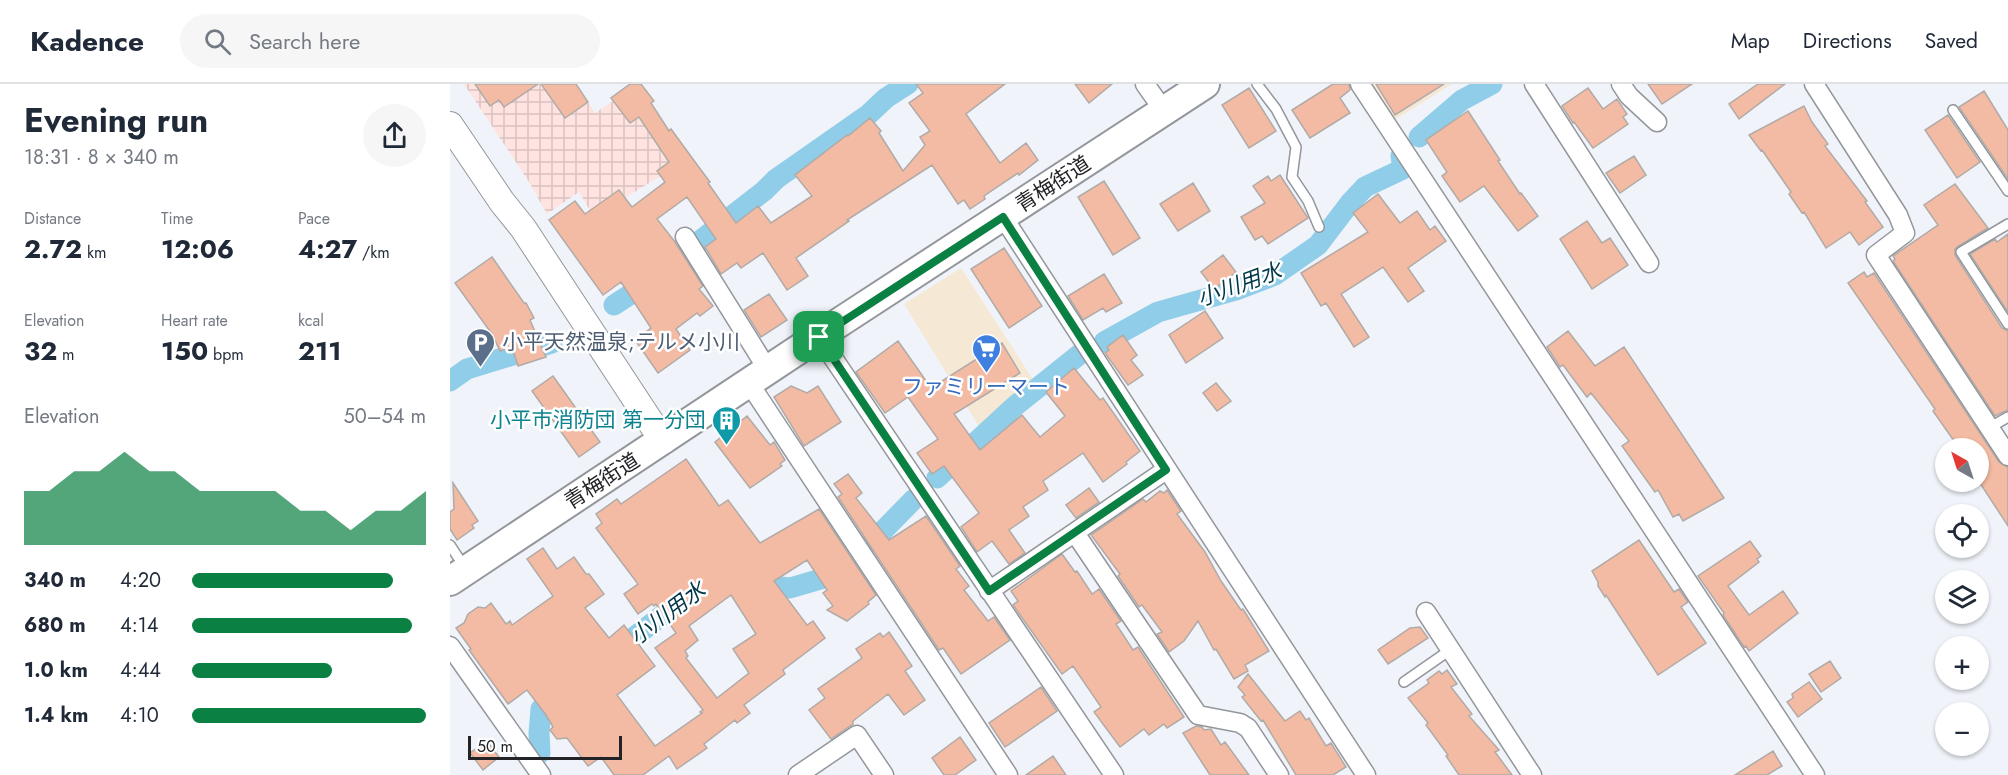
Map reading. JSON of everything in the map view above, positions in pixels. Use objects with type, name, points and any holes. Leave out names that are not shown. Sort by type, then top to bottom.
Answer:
[{"type":"main road","name":"青梅街道","points":[[458,576],[758,376],[1205,84]]},
{"type":"street","points":[[1145,84],[1164,111]]},
{"type":"street","points":[[1360,84],[1815,775]]},
{"type":"street","points":[[1534,84],[1649,263]]},
{"type":"street","points":[[1621,84],[1629,96],[1657,122]]},
{"type":"street","points":[[1814,84],[1898,215],[1905,233],[1876,255],[2008,456]]},
{"type":"street","points":[[450,124],[502,202],[524,228],[663,441]]},
{"type":"street","points":[[1003,217],[1366,775]]},
{"type":"street","points":[[685,237],[698,255],[758,376],[1000,772]]},
{"type":"street","points":[[819,337],[1114,775]]},
{"type":"street","points":[[989,591],[1166,470]]},
{"type":"street","points":[[1075,533],[1198,714],[1240,723],[1248,728],[1279,775]]},
{"type":"street","points":[[1426,612],[1532,775]]},
{"type":"street","points":[[450,646],[541,775]]},
{"type":"street","points":[[798,775],[857,735],[884,775]]},
{"type":"lane","points":[[1257,84],[1276,109],[1296,147],[1292,177],[1308,201],[1319,227]]},
{"type":"lane","points":[[1953,110],[2008,191]]},
{"type":"lane","points":[[2008,224],[1961,252],[2008,324]]},
{"type":"lane","points":[[1989,428],[2008,417]]},
{"type":"lane","points":[[450,545],[458,576]]},
{"type":"lane","points":[[1404,682],[1450,650]]},
{"type":"shaded area","points":[[464,84],[575,84],[595,113],[639,84],[688,159],[594,217],[579,192],[547,214],[529,182]]},
{"type":"shaded area","points":[[1369,84],[1452,84],[1393,121]]},
{"type":"shaded area","points":[[961,268],[1034,381],[980,428],[904,304]]},
{"type":"building","points":[[475,84],[538,84],[504,107],[499,100],[490,106]]},
{"type":"building","points":[[541,84],[576,84],[588,102],[565,118]]},
{"type":"building","points":[[630,84],[641,84],[654,101],[651,103],[669,131],[671,129],[710,182],[708,183],[736,223],[758,206],[771,223],[812,196],[795,175],[870,118],[881,131],[879,133],[903,171],[925,145],[920,137],[930,131],[909,103],[923,93],[916,84],[1005,84],[966,114],[1000,163],[1026,143],[1038,160],[1019,175],[1018,173],[984,196],[985,199],[970,209],[964,200],[958,204],[932,165],[847,220],[849,221],[796,258],[808,276],[787,290],[763,253],[741,268],[737,263],[721,274],[705,247],[716,239],[687,197],[657,219],[675,242],[703,286],[699,289],[713,306],[700,316],[697,313],[676,329],[690,350],[658,373],[635,340],[651,328],[621,282],[603,295],[549,220],[575,201],[585,214],[619,190],[632,207],[665,182],[657,171],[669,162],[639,117],[630,123],[611,98]]},
{"type":"building","points":[[1075,84],[1112,84],[1089,103]]},
{"type":"building","points":[[1333,84],[1349,84],[1350,90],[1340,98],[1350,113],[1310,138],[1292,110]]},
{"type":"building","points":[[1376,84],[1444,84],[1395,115]]},
{"type":"building","points":[[1648,84],[1692,84],[1662,104]]},
{"type":"building","points":[[1758,84],[1785,84],[1739,119],[1729,104]]},
{"type":"building","points":[[1249,88],[1276,131],[1249,148],[1222,105]]},
{"type":"building","points":[[1588,88],[1603,109],[1617,99],[1627,114],[1623,117],[1628,124],[1593,148],[1562,106]]},
{"type":"building","points":[[1984,91],[2008,130],[2008,179],[1959,107]]},
{"type":"building","points":[[1804,106],[1828,144],[1825,146],[1867,201],[1865,202],[1883,227],[1859,245],[1850,232],[1826,248],[1804,212],[1802,213],[1789,194],[1791,192],[1749,135]]},
{"type":"building","points":[[1468,111],[1520,194],[1538,216],[1518,231],[1484,186],[1460,202],[1442,176],[1447,172],[1426,140]]},
{"type":"building","points":[[1948,115],[1980,162],[1957,178],[1925,130]]},
{"type":"building","points":[[1634,156],[1646,175],[1620,193],[1606,173]]},
{"type":"building","points":[[1280,175],[1308,218],[1268,244],[1262,236],[1255,240],[1241,217],[1265,203],[1253,186],[1268,176],[1271,181]]},
{"type":"building","points":[[1104,181],[1140,238],[1113,255],[1078,197]]},
{"type":"building","points":[[1193,183],[1210,211],[1178,231],[1160,204]]},
{"type":"building","points":[[1955,184],[1988,228],[1957,247],[1955,255],[2002,328],[2008,331],[2008,410],[1995,416],[1893,261],[1895,259],[1893,256],[1938,225],[1924,205]]},
{"type":"building","points":[[1378,194],[1400,223],[1417,211],[1430,230],[1435,226],[1446,241],[1408,268],[1424,291],[1408,302],[1383,267],[1341,294],[1369,337],[1354,347],[1326,303],[1321,306],[1301,273],[1368,232],[1353,213]]},
{"type":"building","points":[[1587,221],[1602,243],[1610,238],[1628,265],[1592,289],[1560,239]]},
{"type":"building","points":[[2008,234],[2008,312],[1970,254],[1995,239],[1997,242]]},
{"type":"building","points":[[1004,248],[1042,306],[1009,328],[971,269]]},
{"type":"building","points":[[1223,255],[1236,272],[1214,289],[1201,272]]},
{"type":"building","points":[[492,257],[526,303],[534,318],[530,320],[546,357],[518,366],[512,347],[500,351],[492,334],[455,283]]},
{"type":"building","points":[[1864,272],[1867,277],[1874,273],[1983,438],[1952,438],[1933,411],[1935,409],[1848,283]]},
{"type":"building","points":[[1104,274],[1122,303],[1106,312],[1103,308],[1083,320],[1068,296]]},
{"type":"building","points":[[769,294],[787,320],[761,337],[744,310]]},
{"type":"building","points":[[1205,311],[1223,338],[1186,363],[1169,335]]},
{"type":"building","points":[[1568,331],[1595,366],[1624,347],[1724,498],[1683,521],[1679,514],[1673,517],[1658,490],[1655,492],[1622,446],[1629,441],[1591,393],[1587,397],[1563,365],[1560,367],[1547,347]]},
{"type":"building","points":[[1123,335],[1137,355],[1131,360],[1143,375],[1128,385],[1105,353],[1109,350],[1107,347]]},
{"type":"building","points":[[898,341],[931,388],[1002,343],[1020,373],[954,414],[980,450],[1022,415],[1040,437],[1065,416],[1046,392],[1074,368],[1100,400],[1103,398],[1140,451],[1103,482],[1083,453],[1043,481],[1048,490],[1023,507],[1029,516],[1009,530],[1025,553],[1009,564],[992,541],[977,552],[961,527],[979,513],[944,466],[932,474],[917,453],[938,439],[908,397],[885,413],[856,372]]},
{"type":"building","points":[[553,376],[600,442],[579,457],[532,391]]},
{"type":"building","points":[[1216,383],[1231,401],[1217,411],[1203,393]]},
{"type":"building","points":[[791,386],[807,393],[818,386],[841,422],[804,446],[774,397]]},
{"type":"building","points":[[747,416],[770,445],[774,442],[785,460],[780,464],[782,466],[750,488],[715,442]]},
{"type":"building","points":[[1989,447],[1999,462],[2008,467],[2008,526],[1986,492],[1989,492]]},
{"type":"building","points":[[686,459],[719,506],[728,500],[760,543],[819,509],[876,595],[868,602],[869,604],[847,621],[827,610],[833,606],[823,593],[827,590],[807,560],[774,581],[807,625],[813,621],[825,638],[783,670],[785,674],[744,705],[750,713],[737,723],[735,720],[704,744],[707,748],[677,769],[669,756],[643,775],[614,775],[601,757],[588,766],[567,738],[557,739],[550,730],[553,727],[546,715],[527,690],[508,704],[456,628],[464,623],[468,614],[478,607],[485,608],[491,603],[506,624],[510,621],[512,625],[553,596],[527,559],[543,548],[557,569],[574,557],[604,594],[585,608],[609,638],[624,625],[655,666],[617,695],[655,746],[702,713],[700,712],[703,710],[655,648],[676,633],[656,604],[654,606],[652,604],[638,614],[624,594],[638,584],[596,528],[602,523],[596,514],[617,499],[621,504]],"holes":[[[731,595],[756,634],[733,649],[749,673],[717,698],[686,658],[688,656],[685,651],[698,640],[689,626]]]},
{"type":"building","points":[[848,474],[862,493],[856,498],[889,540],[926,516],[960,566],[956,569],[969,586],[964,590],[988,621],[994,617],[1010,640],[961,674],[943,648],[939,650],[838,497],[842,494],[834,484]]},
{"type":"building","points":[[453,483],[478,521],[472,525],[474,528],[457,540],[450,529],[450,512],[454,509]]},
{"type":"building","points":[[1089,488],[1099,502],[1076,518],[1066,505]]},
{"type":"building","points":[[1167,490],[1181,511],[1177,514],[1205,552],[1221,581],[1241,610],[1243,609],[1269,651],[1245,665],[1248,671],[1234,679],[1198,621],[1184,641],[1169,652],[1157,634],[1162,632],[1142,605],[1139,607],[1118,576],[1120,574],[1091,535],[1143,499],[1146,502],[1160,491],[1164,493]]},
{"type":"building","points":[[1639,540],[1674,592],[1679,589],[1688,602],[1681,607],[1706,643],[1658,675],[1598,586],[1592,571]]},
{"type":"building","points":[[1750,541],[1761,556],[1757,559],[1759,562],[1728,586],[1749,615],[1783,591],[1798,613],[1749,651],[1746,646],[1744,647],[1698,576]]},
{"type":"building","points":[[1062,554],[1092,594],[1099,589],[1121,621],[1116,624],[1133,650],[1138,647],[1184,717],[1167,728],[1164,724],[1149,735],[1144,729],[1120,747],[1094,712],[1101,707],[1073,666],[1062,674],[1013,605],[1018,601],[1011,591]]},
{"type":"building","points":[[1420,627],[1428,638],[1388,664],[1378,650],[1410,628]]},
{"type":"building","points":[[889,632],[912,666],[905,671],[925,700],[904,715],[888,694],[853,721],[853,724],[831,739],[809,710],[825,698],[818,689],[862,658],[856,649],[880,633],[883,637]]},
{"type":"building","points":[[1830,661],[1841,678],[1821,692],[1809,674]]},
{"type":"building","points":[[1447,670],[1457,684],[1451,687],[1472,714],[1469,716],[1499,750],[1495,752],[1512,775],[1459,775],[1446,756],[1448,755],[1426,725],[1428,723],[1408,698],[1429,683],[1427,680],[1439,671],[1442,674]]},
{"type":"building","points":[[1248,674],[1285,721],[1300,711],[1306,720],[1309,718],[1326,746],[1331,743],[1346,767],[1333,775],[1296,775],[1263,720],[1261,721],[1242,697],[1245,695],[1238,687]]},
{"type":"building","points":[[1809,682],[1822,699],[1798,717],[1787,702],[1793,698],[1792,694]]},
{"type":"building","points":[[1041,687],[1057,711],[1005,747],[989,723]]},
{"type":"building","points":[[1196,726],[1204,730],[1211,729],[1221,745],[1225,742],[1249,775],[1210,775],[1183,733]]},
{"type":"building","points":[[960,737],[976,760],[955,775],[944,775],[932,758]]},
{"type":"building","points":[[487,741],[499,757],[483,770],[470,753]]},
{"type":"building","points":[[1773,751],[1782,766],[1767,775],[1735,775]]},
{"type":"building","points":[[1053,756],[1066,775],[1026,775]]},
{"type":"waterway","points":[[614,305],[680,262],[701,240],[776,179],[908,84]]},
{"type":"waterway","name":"小川用水","points":[[1419,137],[1462,100],[1492,84]]},
{"type":"waterway","name":"小川用水","points":[[1104,342],[1158,312],[1236,290],[1275,275],[1318,245],[1365,187],[1403,169],[1401,156]]},
{"type":"waterway","points":[[450,381],[467,369],[552,343]]},
{"type":"waterway","name":"小川用水","points":[[937,478],[1015,406],[1080,354]]},
{"type":"waterway","name":"小川用水","points":[[873,541],[914,499]]},
{"type":"waterway","name":"小川用水","points":[[751,584],[790,588],[831,576],[843,566]]},
{"type":"waterway","name":"小川用水","points":[[611,655],[686,597]]},
{"type":"waterway","name":"小川用水","points":[[540,753],[541,709],[563,693]]},
{"type":"place","name":"小平天然温泉;テルメ小川","points":[[481,368]]},
{"type":"place","name":"ファミリーマート","points":[[986,374]]},
{"type":"place","name":"小平市消防団 第一分団","points":[[727,446]]},
{"type":"route","points":[[1003,217],[1166,470],[989,591],[819,337],[1003,217]]}]
